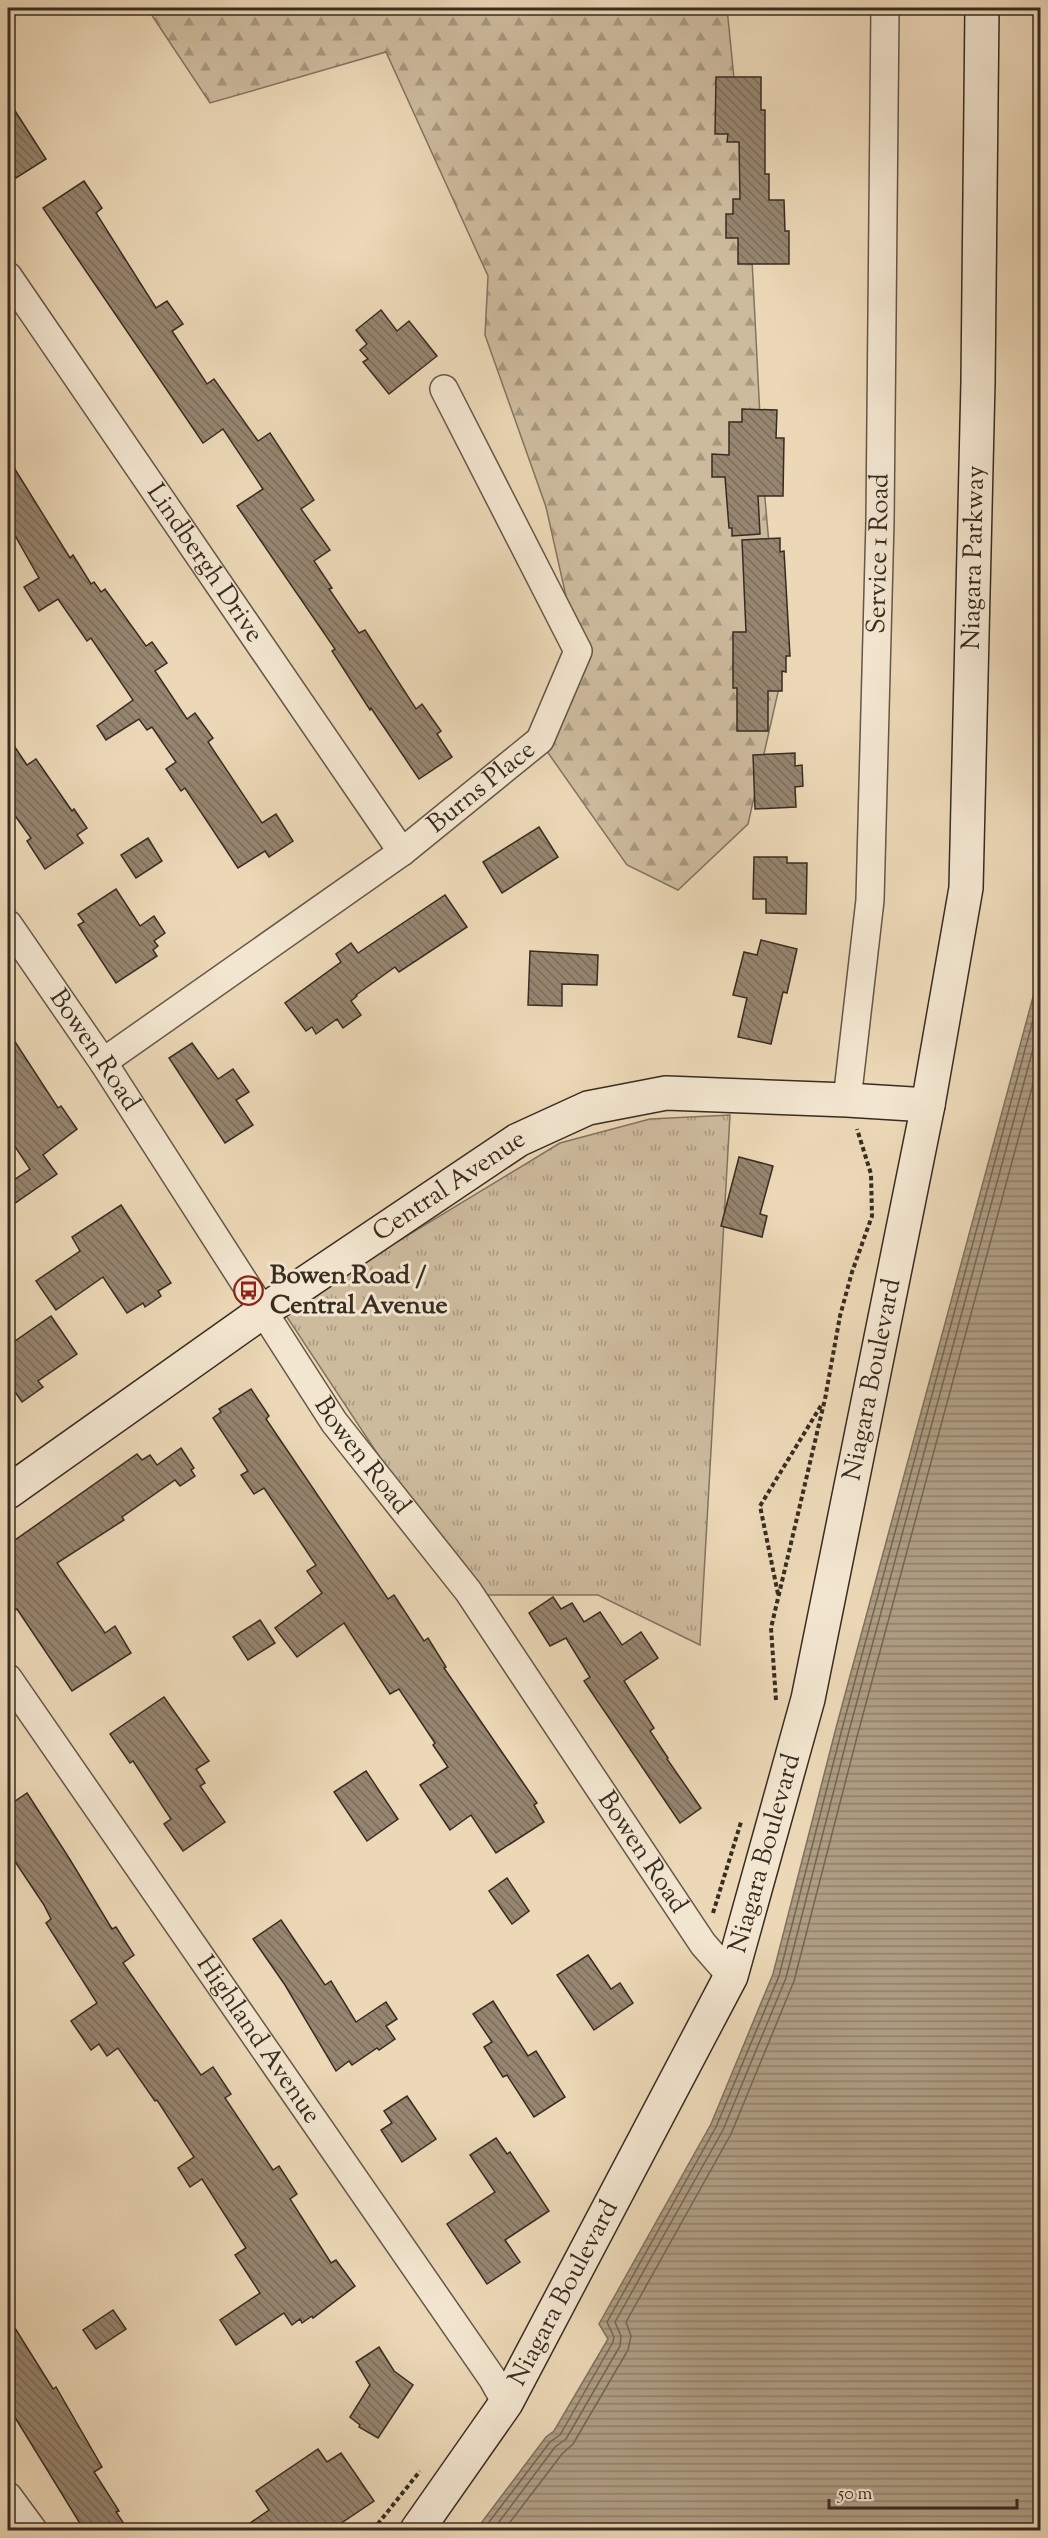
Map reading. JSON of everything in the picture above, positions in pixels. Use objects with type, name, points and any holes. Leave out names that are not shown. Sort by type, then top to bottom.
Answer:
[{"type":"main road","name":"Niagara Parkway","points":[[928,1106],[966,888],[978,382],[982,8]]},
{"type":"main road","name":"Central Avenue","points":[[8,1492],[262,1312],[518,1140],[588,1108],[666,1093],[847,1100],[928,1106]]},
{"type":"main road","name":"Niagara Boulevard","points":[[417,2530],[506,2403],[731,1976],[808,1699],[928,1106]]},
{"type":"street","name":"Service 1 Road","points":[[847,1100],[870,900],[880,521],[885,8]]},
{"type":"street","name":"Lindbergh Drive","points":[[8,276],[402,852]]},
{"type":"street","name":"Burns Place","points":[[104,1062],[402,852],[540,740],[578,651],[444,390]]},
{"type":"street","name":"Bowen Road","points":[[8,924],[104,1062],[334,1422],[468,1591],[703,1944],[731,1976]]},
{"type":"street","name":"Highland Avenue","points":[[8,1678],[390,2229],[492,2378],[506,2403]]},
{"type":"street","points":[[8,2496],[33,2530]]},
{"type":"path","points":[[777,1709],[771,1628],[825,1399],[840,1316],[852,1272],[872,1216],[871,1174],[847,1100]]},
{"type":"path","points":[[779,1598],[760,1506],[825,1399]]},
{"type":"path","points":[[703,1944],[742,1821]]},
{"type":"path","points":[[374,2530],[427,2462]]},
{"type":"green space","points":[[147,8],[727,8],[752,260],[763,476],[781,679],[748,824],[678,890],[627,865],[539,740],[578,650],[546,507],[485,335],[488,276],[386,52],[210,103]]},
{"type":"green space","points":[[730,1115],[700,1645],[598,1595],[471,1595],[283,1311],[560,1143],[650,1119]]},
{"type":"water","points":[[1040,971],[1040,2530],[476,2530],[546,2437],[554,2431],[608,2339],[599,2324],[711,2124],[773,1974],[836,1728]]},
{"type":"building","points":[[716,77],[761,77],[761,110],[765,110],[765,174],[769,174],[769,200],[784,200],[785,231],[789,231],[789,264],[738,264],[738,238],[726,238],[726,214],[733,214],[733,199],[740,199],[739,142],[727,142],[728,134],[715,134]]},
{"type":"building","points":[[8,100],[46,159],[16,178],[8,164]]},
{"type":"building","points":[[84,181],[102,208],[96,213],[156,308],[167,301],[183,324],[172,331],[207,384],[214,379],[258,441],[270,433],[314,500],[301,509],[330,550],[314,561],[332,588],[329,589],[359,633],[365,630],[416,709],[422,704],[441,731],[437,734],[452,757],[419,779],[371,708],[370,710],[332,651],[335,649],[237,506],[263,489],[223,429],[203,443],[43,208]]},
{"type":"building","points":[[381,310],[397,331],[409,321],[437,356],[389,394],[363,362],[368,359],[360,350],[367,344],[356,330]]},
{"type":"building","points":[[742,409],[777,410],[776,438],[784,438],[783,496],[758,496],[760,534],[732,536],[732,528],[729,528],[725,477],[712,477],[712,454],[729,455],[729,422],[742,422]]},
{"type":"building","points":[[8,458],[70,558],[73,555],[91,584],[94,582],[101,592],[105,589],[146,646],[152,642],[167,663],[155,671],[187,719],[195,713],[213,738],[208,742],[262,823],[276,814],[293,841],[269,857],[265,851],[238,868],[185,788],[181,791],[166,769],[176,762],[152,727],[147,730],[139,719],[106,740],[97,726],[133,700],[91,638],[87,641],[58,599],[39,611],[24,587],[39,578],[8,523]]},
{"type":"building","points":[[780,538],[780,552],[784,551],[790,656],[786,656],[786,672],[782,671],[782,691],[768,691],[768,731],[737,731],[737,688],[733,688],[733,632],[746,632],[742,540]]},
{"type":"building","points":[[8,737],[27,765],[36,759],[72,811],[74,809],[87,828],[77,835],[83,843],[45,869],[27,841],[31,838],[8,806]]},
{"type":"building","points":[[795,753],[795,766],[802,765],[803,786],[795,787],[796,807],[755,809],[753,755]]},
{"type":"building","points":[[539,827],[558,857],[502,893],[483,862]]},
{"type":"building","points":[[148,838],[162,861],[136,878],[121,855]]},
{"type":"building","points":[[754,857],[787,857],[787,863],[807,863],[806,914],[766,913],[766,899],[753,899]]},
{"type":"building","points":[[116,889],[140,926],[154,916],[165,933],[154,941],[158,946],[153,950],[157,956],[116,983],[78,925],[84,922],[78,914]]},
{"type":"building","points":[[445,895],[467,927],[399,972],[395,967],[356,995],[351,1001],[361,1015],[343,1028],[337,1019],[316,1034],[312,1027],[306,1031],[285,1003],[341,962],[336,954],[351,943],[358,953]]},
{"type":"building","points":[[761,940],[797,949],[787,993],[783,992],[771,1044],[738,1037],[747,998],[733,995],[744,952],[757,955]]},
{"type":"building","points":[[530,951],[598,955],[597,985],[562,984],[562,1006],[528,1005]]},
{"type":"building","points":[[8,1031],[58,1108],[61,1106],[77,1129],[43,1155],[57,1174],[8,1208],[8,1184],[30,1169],[8,1136]]},
{"type":"building","points":[[192,1043],[218,1079],[233,1069],[249,1092],[236,1100],[253,1125],[225,1143],[169,1058]]},
{"type":"building","points":[[739,1157],[773,1166],[760,1214],[767,1216],[762,1237],[721,1226]]},
{"type":"building","points":[[121,1205],[171,1283],[158,1291],[161,1296],[145,1307],[143,1303],[127,1313],[103,1277],[56,1310],[36,1281],[80,1251],[72,1237]]},
{"type":"building","points":[[51,1316],[77,1354],[38,1381],[43,1387],[22,1402],[8,1382],[8,1346]]},
{"type":"building","points":[[251,1389],[269,1416],[266,1419],[388,1599],[394,1595],[424,1641],[428,1638],[446,1667],[444,1668],[537,1803],[534,1805],[544,1822],[496,1853],[471,1815],[450,1830],[420,1785],[448,1767],[399,1689],[390,1694],[344,1623],[297,1657],[275,1628],[322,1593],[307,1571],[316,1565],[264,1488],[254,1494],[241,1475],[248,1471],[213,1418],[221,1412],[219,1409]]},
{"type":"building","points":[[181,1448],[194,1468],[191,1470],[195,1476],[180,1486],[175,1480],[122,1517],[124,1520],[57,1563],[105,1633],[115,1626],[131,1653],[72,1691],[17,1609],[15,1610],[8,1600],[8,1545],[137,1454],[142,1460],[150,1455],[157,1465]]},
{"type":"building","points":[[553,1597],[561,1609],[572,1603],[584,1622],[600,1612],[622,1645],[641,1632],[658,1658],[624,1681],[654,1728],[650,1731],[701,1808],[680,1823],[584,1681],[590,1677],[566,1638],[550,1646],[529,1613]]},
{"type":"building","points":[[260,1620],[275,1643],[248,1660],[233,1637]]},
{"type":"building","points":[[164,1697],[209,1761],[196,1769],[205,1783],[200,1786],[225,1822],[183,1851],[164,1824],[171,1819],[133,1761],[130,1763],[110,1734]]},
{"type":"building","points":[[366,1771],[398,1819],[367,1841],[334,1792]]},
{"type":"building","points":[[27,1793],[112,1929],[116,1927],[134,1955],[123,1963],[201,2075],[213,2067],[231,2094],[225,2098],[273,2170],[279,2166],[297,2194],[290,2199],[331,2263],[336,2260],[355,2286],[313,2318],[312,2316],[302,2323],[300,2319],[292,2325],[284,2313],[236,2345],[220,2320],[260,2293],[235,2255],[246,2248],[202,2179],[190,2187],[178,2168],[194,2157],[157,2100],[155,2101],[118,2048],[107,2056],[99,2044],[91,2050],[71,2021],[97,2003],[46,1923],[51,1919],[44,1905],[8,1851],[8,1806]]},
{"type":"building","points":[[507,1878],[529,1911],[512,1924],[489,1891]]},
{"type":"building","points":[[281,1920],[325,1985],[331,1981],[356,2022],[386,2002],[397,2019],[386,2026],[395,2039],[352,2065],[349,2061],[336,2071],[285,1985],[253,1939]]},
{"type":"building","points":[[588,1955],[611,1989],[620,1983],[633,2003],[594,2030],[557,1975]]},
{"type":"building","points":[[493,2001],[528,2056],[536,2051],[565,2097],[534,2117],[507,2075],[503,2077],[484,2047],[492,2042],[473,2014]]},
{"type":"building","points":[[407,2096],[436,2139],[402,2162],[381,2130],[392,2123],[384,2111]]},
{"type":"building","points":[[496,2138],[507,2154],[510,2152],[549,2211],[505,2240],[520,2262],[487,2284],[447,2224],[495,2192],[470,2155]]},
{"type":"building","points":[[113,2310],[126,2329],[96,2349],[83,2330]]},
{"type":"building","points":[[8,2317],[53,2389],[56,2387],[102,2467],[94,2472],[119,2511],[116,2512],[128,2530],[84,2530],[8,2406]]},
{"type":"building","points":[[379,2347],[394,2371],[413,2385],[378,2438],[359,2427],[360,2425],[350,2417],[370,2385],[356,2362]]},
{"type":"building","points":[[318,2449],[327,2462],[341,2453],[374,2501],[331,2530],[240,2530],[269,2510],[256,2491]]},
{"type":"place","name":"Bowen Road / Central Avenue","points":[[249,1291]]}]
